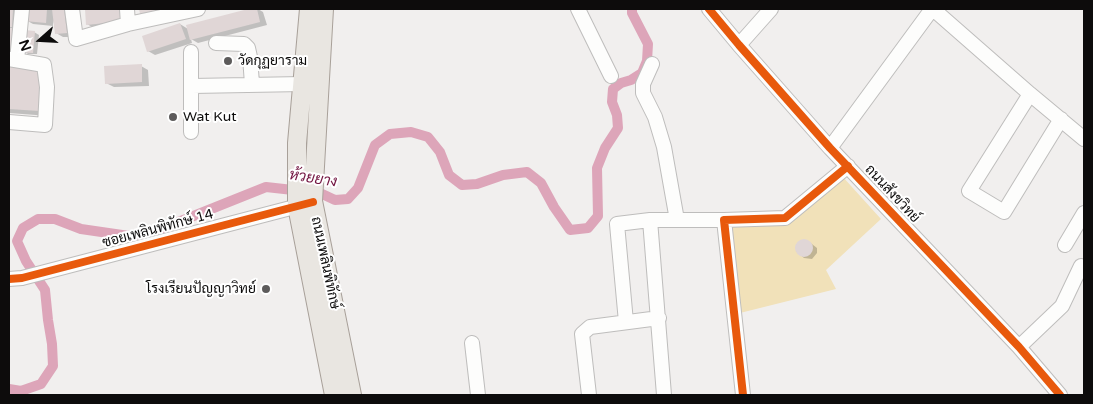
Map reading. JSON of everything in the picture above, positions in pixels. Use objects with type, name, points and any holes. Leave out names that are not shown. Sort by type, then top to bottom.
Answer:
[{"type":"main road","name":"ถนนเพลินพิทักษ์","points":[[310,9],[297,143],[297,170],[352,395]]},
{"type":"main road","name":"ถนนเพลินพิทักษ์","points":[[324,9],[315,172],[305,204],[334,395]]},
{"type":"street","points":[[9,122],[44,125],[47,87],[44,65],[13,60],[22,9]]},
{"type":"street","points":[[72,9],[76,39],[128,24],[198,9]]},
{"type":"street","points":[[127,9],[128,24]]},
{"type":"street","points":[[578,9],[611,76]]},
{"type":"street","name":"ถนนสังขวิทย์","points":[[709,9],[739,46],[830,148],[1019,347],[1060,395]]},
{"type":"street","points":[[739,46],[771,9]]},
{"type":"street","points":[[830,148],[932,9],[1084,139]]},
{"type":"street","points":[[216,43],[238,42],[248,48],[252,84]]},
{"type":"street","points":[[191,52],[191,132]]},
{"type":"street","points":[[652,64],[643,84],[643,92],[655,117],[664,146],[677,220]]},
{"type":"street","points":[[192,86],[303,84]]},
{"type":"street","points":[[1030,94],[969,191],[1004,212],[1061,119]]},
{"type":"street","points":[[626,322],[617,224],[650,220],[785,218],[848,166]]},
{"type":"street","name":"ซอยเพลินพิทักษ์ 14","points":[[16,279],[305,204]]},
{"type":"street","points":[[1065,245],[1084,213]]},
{"type":"street","points":[[650,220],[664,395]]},
{"type":"street","points":[[724,220],[743,395]]},
{"type":"street","points":[[1019,347],[1062,306],[1081,266]]},
{"type":"street","points":[[589,395],[582,334],[590,327],[659,318]]},
{"type":"street","points":[[472,343],[478,395]]},
{"type":"shaded area","points":[[842,176],[881,219],[826,270],[836,289],[740,313],[730,226],[789,224]]},
{"type":"building","points":[[9,9],[13,9],[12,27],[9,27]]},
{"type":"building","points":[[26,9],[47,9],[46,23],[25,21]]},
{"type":"building","points":[[52,9],[64,9],[67,33],[55,34]]},
{"type":"building","points":[[85,9],[123,9],[125,21],[86,25]]},
{"type":"building","points":[[139,9],[171,9],[141,18]]},
{"type":"building","points":[[248,9],[257,9],[260,22],[190,40],[186,25]]},
{"type":"building","points":[[180,23],[186,39],[147,52],[142,36]]},
{"type":"building","points":[[9,28],[13,28],[11,53],[9,53]]},
{"type":"building","points":[[24,30],[35,31],[33,53],[22,52]]},
{"type":"building","points":[[9,63],[43,66],[40,111],[9,109]]},
{"type":"building","points":[[142,64],[142,82],[105,84],[104,66]]},
{"type":"building","points":[[804,239],[812,244],[813,248],[808,256],[804,257],[796,252],[795,248],[800,240]]},
{"type":"waterway","name":"ห้วยยาง","points":[[9,389],[21,391],[41,384],[53,366],[45,290],[26,261],[17,241],[23,228],[38,219],[55,219],[81,229],[129,236],[161,229],[266,187],[320,193],[335,200],[348,199],[358,188],[375,145],[390,134],[411,132],[428,137],[440,152],[449,175],[462,185],[477,184],[503,175],[527,172],[541,183],[554,207],[570,230],[588,228],[598,216],[597,168],[605,148],[618,128],[617,115],[612,102],[613,89],[642,73],[647,61],[648,44],[632,13],[632,9]]},
{"type":"cycle path","points":[[709,9],[830,148],[1019,347],[1060,395]]},
{"type":"cycle path","points":[[743,395],[724,220],[785,218],[848,166]]},
{"type":"cycle path","points":[[9,279],[22,278],[313,202]]},
{"type":"place","name":"วัดกุฏยาราม","points":[[228,61]]},
{"type":"place","name":"Wat Kut","points":[[173,117]]},
{"type":"place","name":"โรงเรียนปัญญาวิทย์","points":[[266,289]]}]
